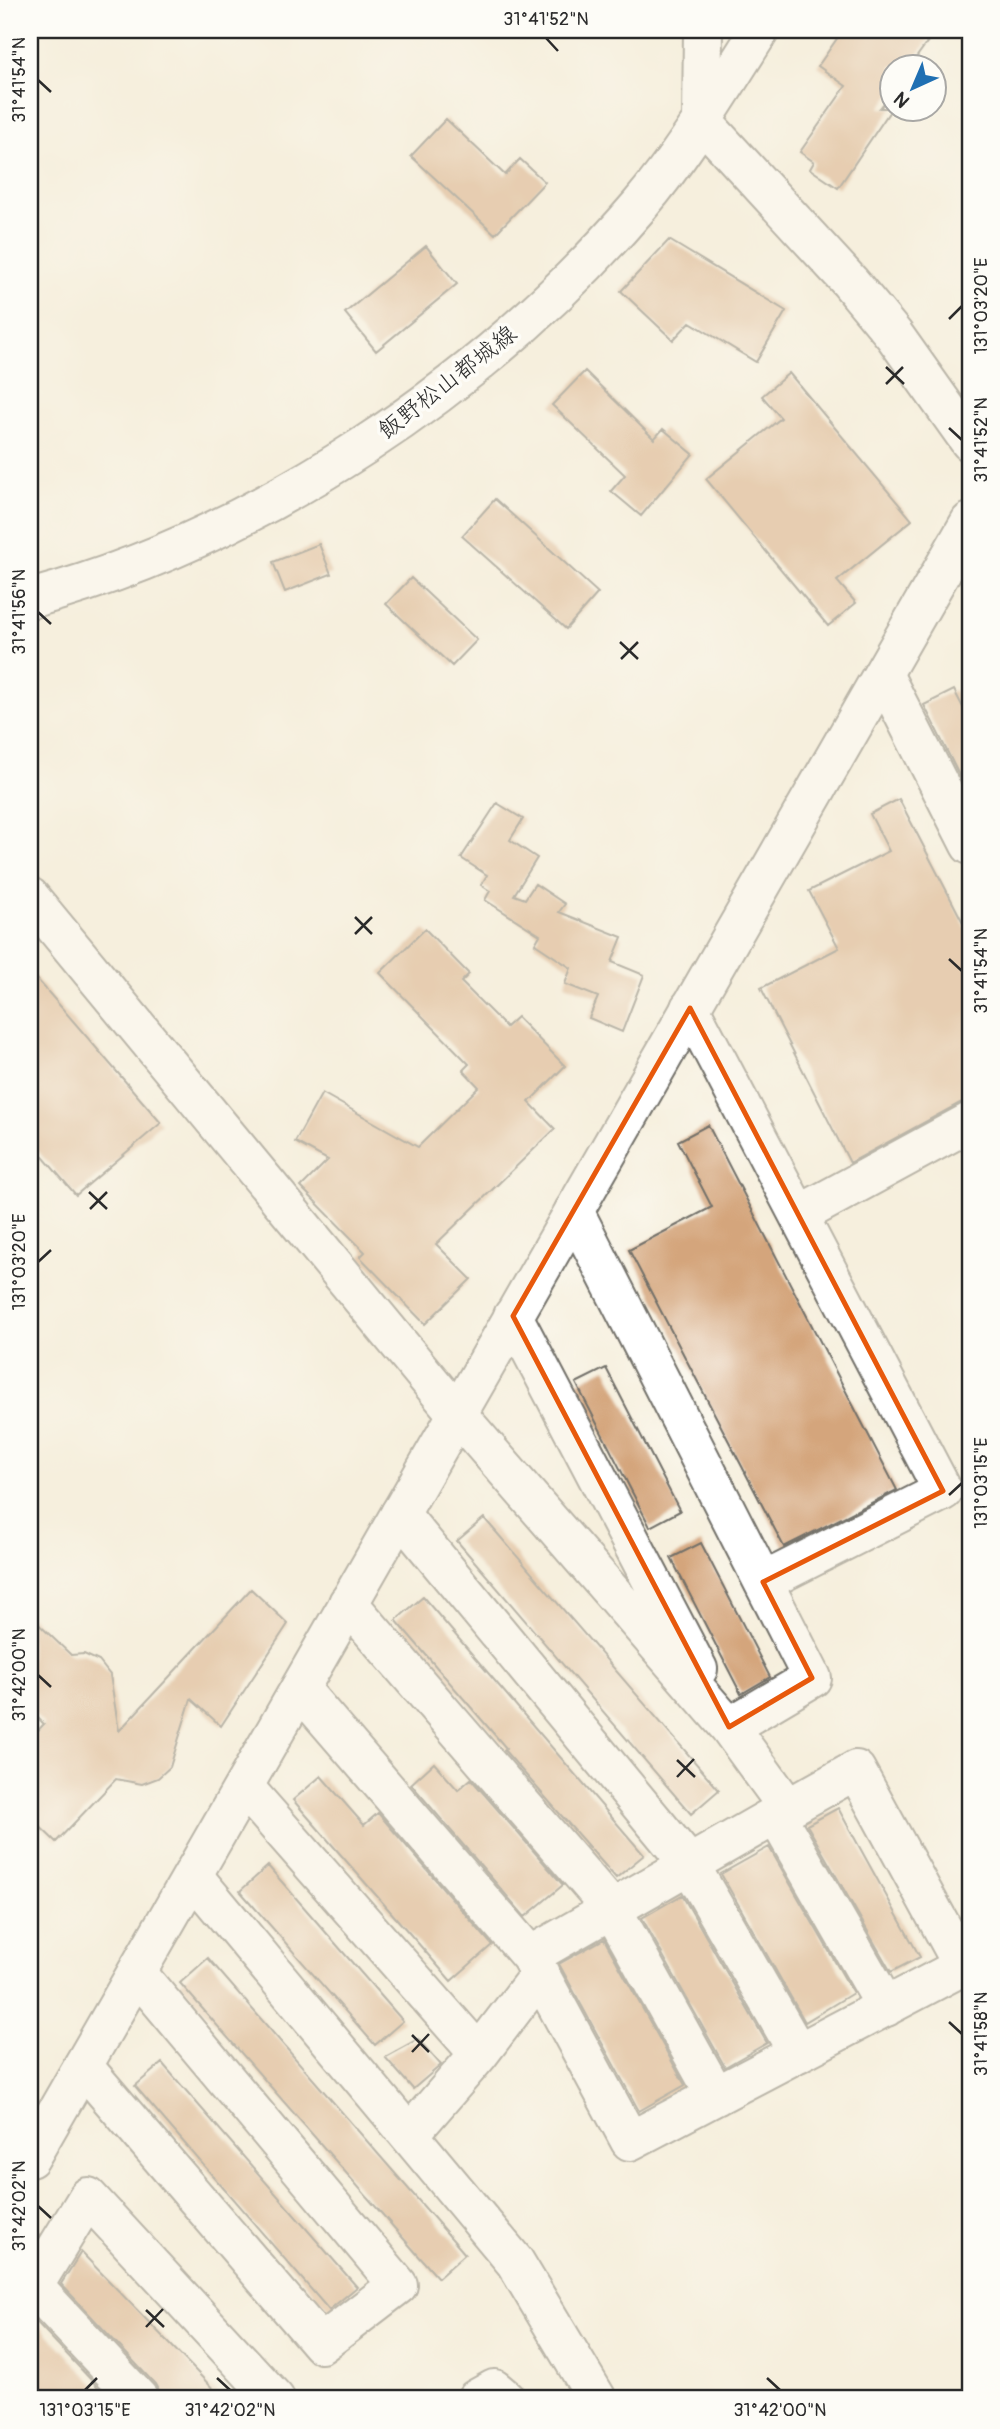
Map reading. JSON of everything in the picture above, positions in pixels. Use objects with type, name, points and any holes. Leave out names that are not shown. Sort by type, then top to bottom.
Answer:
[{"type":"street","points":[[703,30],[702,121],[850,282],[894,335],[970,442]]},
{"type":"street","name":"飯野松山都城線","points":[[30,599],[81,585],[208,533],[297,486],[380,435],[426,402],[490,352],[552,298],[641,204],[702,121],[760,30]]},
{"type":"street","points":[[34,2140],[83,2066],[137,1973],[970,522]]},
{"type":"street","points":[[883,674],[968,837]]},
{"type":"street","points":[[30,897],[457,1414],[729,1727]]},
{"type":"street","points":[[690,1008],[943,1491],[763,1582]]},
{"type":"street","points":[[799,1215],[970,1122]]},
{"type":"street","points":[[574,1211],[812,1678],[729,1727]]},
{"type":"street","points":[[513,1316],[729,1727],[782,1811],[886,2007]]},
{"type":"street","points":[[400,1514],[690,1864],[798,2053]]},
{"type":"street","points":[[348,1603],[612,1909],[716,2096]]},
{"type":"street","points":[[300,1689],[535,1965],[630,2141],[963,1966],[856,1770],[612,1909],[535,1965],[479,2054],[409,2134]]},
{"type":"street","points":[[244,1787],[479,2054]]},
{"type":"street","points":[[193,1876],[515,2262],[597,2399]]},
{"type":"street","points":[[83,2066],[321,2344],[398,2285],[137,1973]]},
{"type":"street","points":[[139,2399],[31,2289],[88,2197],[275,2399]]},
{"type":"street","points":[[475,2399],[494,2389],[506,2399]]},
{"type":"highlighted area","points":[[690,1008],[799,1215],[943,1491],[763,1582],[812,1678],[729,1727],[513,1316]]},
{"type":"building","points":[[843,30],[936,30],[920,52],[878,52],[878,122],[883,122],[838,188],[810,169],[814,162],[800,152],[846,86],[818,66]]},
{"type":"building","points":[[446,119],[505,175],[520,159],[545,182],[495,234],[411,156]]},
{"type":"building","points":[[669,240],[786,311],[756,362],[690,322],[673,340],[621,291]]},
{"type":"building","points":[[426,246],[457,284],[376,351],[345,313]]},
{"type":"building","points":[[585,371],[654,439],[663,429],[693,454],[641,516],[611,491],[625,475],[552,405]]},
{"type":"building","points":[[789,373],[912,520],[837,581],[856,603],[828,626],[706,479],[781,418],[762,396]]},
{"type":"building","points":[[495,499],[598,593],[566,629],[462,536]]},
{"type":"building","points":[[319,544],[331,574],[285,592],[273,562]]},
{"type":"building","points":[[411,578],[477,640],[452,666],[386,604]]},
{"type":"building","points":[[954,690],[970,721],[970,797],[924,705]]},
{"type":"building","points":[[899,799],[970,936],[970,1100],[850,1163],[761,988],[839,948],[809,891],[889,851],[870,814]]},
{"type":"building","points":[[497,803],[523,819],[510,840],[537,858],[514,895],[525,899],[535,884],[565,904],[559,912],[622,937],[612,962],[644,975],[622,1032],[589,1018],[598,997],[565,984],[571,968],[535,944],[540,935],[485,900],[490,891],[481,885],[487,875],[461,858]]},
{"type":"building","points":[[425,929],[469,974],[461,982],[506,1027],[517,1017],[565,1066],[529,1102],[555,1129],[436,1244],[471,1279],[425,1324],[360,1257],[365,1252],[301,1187],[328,1160],[295,1142],[322,1093],[418,1147],[479,1087],[463,1070],[469,1064],[380,973]]},
{"type":"building","points":[[30,971],[161,1123],[76,1195],[30,1142]]},
{"type":"building","points":[[708,1125],[897,1490],[784,1547],[629,1250],[712,1207],[678,1141]]},
{"type":"building","points":[[606,1368],[680,1511],[650,1527],[576,1383]]},
{"type":"building","points":[[484,1518],[719,1790],[691,1814],[457,1541]]},
{"type":"building","points":[[701,1543],[770,1677],[741,1694],[671,1558]]},
{"type":"building","points":[[251,1589],[288,1624],[221,1726],[191,1699],[170,1767],[158,1778],[142,1784],[116,1779],[56,1842],[30,1817],[30,1739],[44,1724],[30,1710],[30,1616],[71,1655],[84,1654],[99,1661],[110,1675],[119,1731]]},
{"type":"building","points":[[423,1597],[644,1855],[616,1878],[504,1750],[506,1748],[396,1620]]},
{"type":"building","points":[[434,1763],[458,1790],[471,1779],[563,1885],[525,1917],[411,1784]]},
{"type":"building","points":[[321,1776],[364,1825],[378,1813],[492,1945],[451,1981],[293,1800]]},
{"type":"building","points":[[838,1808],[920,1957],[891,1972],[807,1825]]},
{"type":"building","points":[[769,1847],[853,1993],[805,2022],[721,1874]]},
{"type":"building","points":[[268,1866],[403,2021],[375,2045],[240,1891]]},
{"type":"building","points":[[682,1895],[767,2043],[725,2067],[642,1918]]},
{"type":"building","points":[[604,1939],[685,2085],[639,2111],[559,1964]]},
{"type":"building","points":[[208,1958],[465,2254],[438,2278],[180,1983]]},
{"type":"building","points":[[418,2039],[441,2065],[413,2089],[385,2057]]},
{"type":"building","points":[[162,2063],[357,2287],[329,2310],[135,2086]]},
{"type":"building","points":[[81,2252],[223,2399],[160,2399],[155,2384],[61,2284]]},
{"type":"building","points":[[30,2315],[109,2399],[39,2399],[30,2389]]}]
